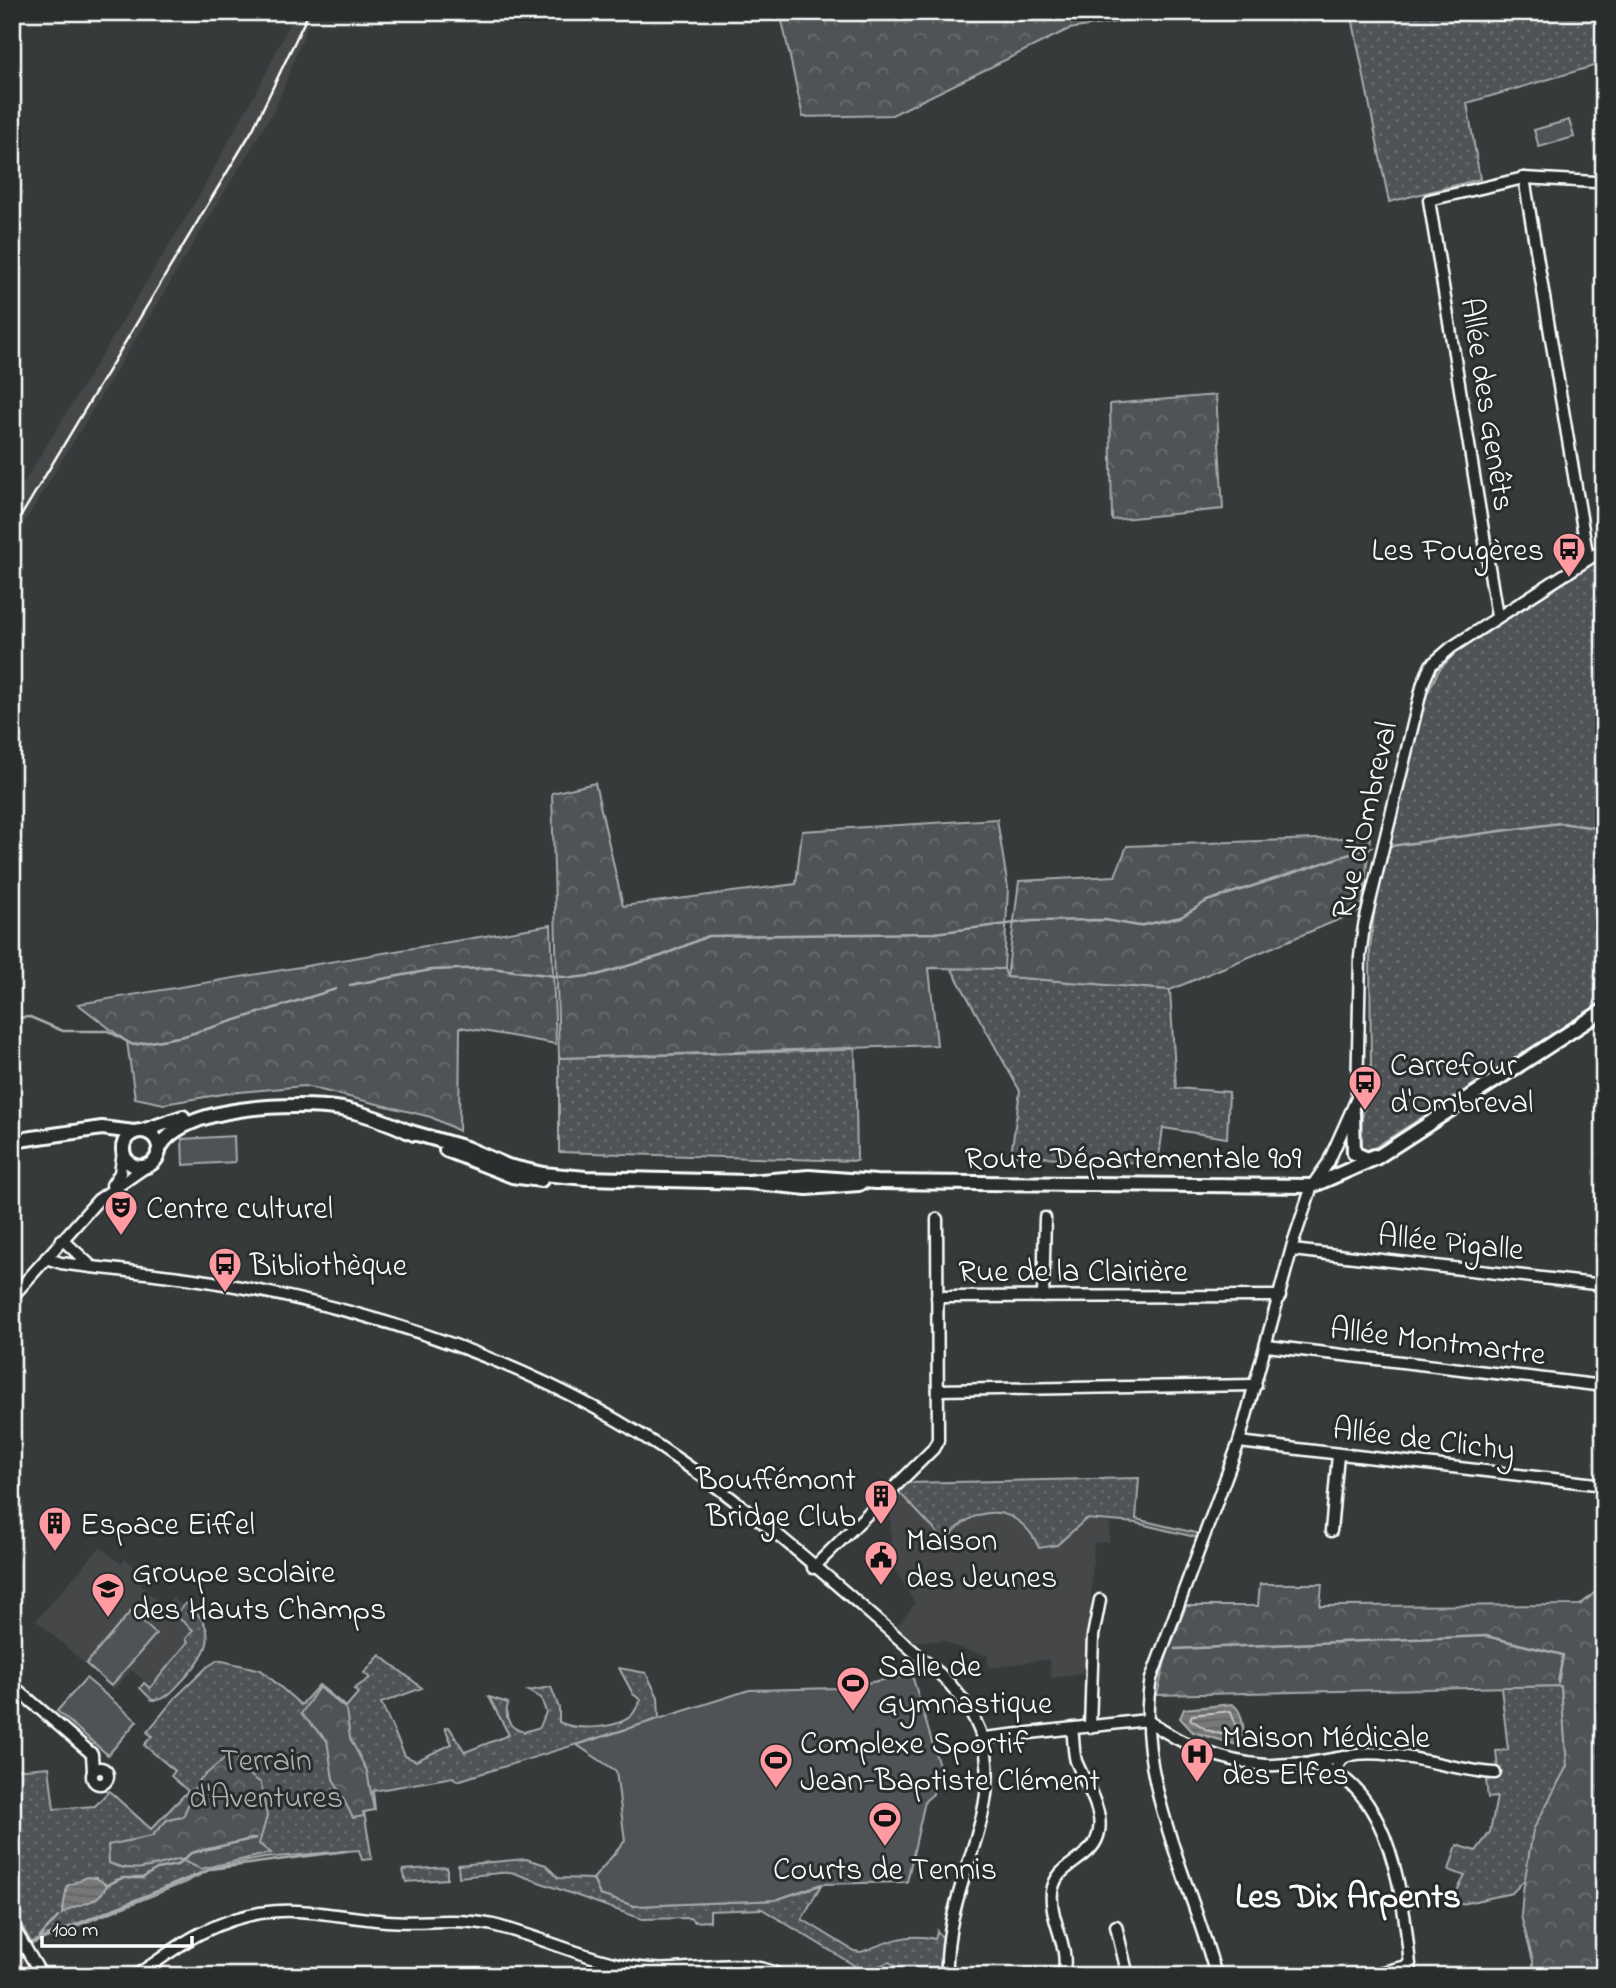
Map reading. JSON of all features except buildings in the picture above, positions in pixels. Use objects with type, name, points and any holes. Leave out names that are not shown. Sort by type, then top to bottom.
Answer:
[{"type":"main road","name":"Route Départementale 909","points":[[228,1113],[285,1106],[326,1107],[360,1113],[466,1148],[510,1166],[586,1178],[748,1182],[809,1177],[876,1182],[1312,1186],[1358,1168],[1396,1146],[1604,1010]]},
{"type":"main road","points":[[123,1152],[125,1140],[138,1132],[191,1114],[228,1113]]},
{"type":"main road","points":[[72,1133],[105,1135],[118,1143],[131,1164],[147,1166],[175,1129],[199,1119],[228,1113]]},
{"type":"main road","points":[[1353,1113],[1352,1148],[1359,1157],[1367,1159],[1396,1146]]},
{"type":"main road","points":[[12,1139],[111,1128],[138,1132],[155,1139],[158,1152]]},
{"type":"street","points":[[1588,559],[1524,178],[1595,182],[1604,180]]},
{"type":"street","name":"Allée des Genêts","points":[[1497,616],[1429,200],[1524,178]]},
{"type":"street","name":"Rue d'Ombreval","points":[[1216,1976],[1158,1787],[1147,1720],[1149,1690],[1161,1647],[1239,1442],[1312,1186],[1353,1113],[1360,1085],[1360,956],[1364,926],[1414,713],[1423,683],[1436,659],[1497,616],[1604,549]]},
{"type":"street","points":[[14,1292],[117,1178],[123,1152]]},
{"type":"street","points":[[100,1198],[147,1166]]},
{"type":"street","points":[[1043,1297],[1045,1217]]},
{"type":"street","points":[[937,1219],[937,1297]]},
{"type":"street","points":[[62,1239],[93,1267]]},
{"type":"street","name":"Allée Pigalle","points":[[1292,1250],[1604,1285]]},
{"type":"street","points":[[46,1258],[93,1267],[208,1281],[325,1305],[407,1328],[510,1368],[622,1424],[682,1462],[956,1689],[970,1706],[984,1738],[988,1783],[950,1931],[947,1976]]},
{"type":"street","name":"Rue de la Clairière","points":[[813,1568],[933,1448],[939,1433],[937,1297],[1280,1296]]},
{"type":"street","name":"Allée Montmartre","points":[[1267,1346],[1604,1386]]},
{"type":"street","points":[[938,1390],[1256,1385]]},
{"type":"street","name":"Allée de Clichy","points":[[1239,1442],[1604,1485]]},
{"type":"street","points":[[1331,1531],[1338,1455]]},
{"type":"street","points":[[1090,1727],[1093,1636],[1100,1600]]},
{"type":"street","points":[[12,1685],[92,1755],[93,1771]]},
{"type":"street","points":[[984,1738],[1147,1720],[1199,1750],[1229,1760],[1266,1765],[1304,1764],[1348,1756],[1382,1755],[1473,1772],[1495,1773]]},
{"type":"street","points":[[1063,1976],[1065,1947],[1051,1902],[1053,1889],[1059,1874],[1094,1844],[1100,1830],[1098,1810],[1074,1753],[1072,1729]]},
{"type":"street","points":[[1335,1773],[1341,1759],[1348,1756]]},
{"type":"street","points":[[1304,1764],[1335,1773],[1363,1795],[1384,1838],[1402,1901],[1411,1970],[1368,1976]]},
{"type":"street","points":[[134,1976],[148,1973],[187,1940],[229,1921],[274,1911],[311,1910],[391,1921],[452,1920],[485,1924],[638,1968],[680,1972],[745,1964],[780,1976]]},
{"type":"street","points":[[12,1925],[42,1976]]},
{"type":"street","points":[[1116,1926],[1128,1976]]},
{"type":"shaded area","points":[[295,12],[313,12],[275,109],[12,543],[12,502],[197,199],[262,81]]},
{"type":"shaded area","points":[[898,1491],[946,1542],[965,1520],[985,1513],[1010,1516],[1021,1522],[1039,1548],[1057,1545],[1086,1519],[1110,1523],[1109,1542],[1094,1543],[1087,1673],[1051,1678],[1049,1659],[988,1668],[987,1655],[964,1650],[944,1641],[912,1641],[896,1627],[915,1604],[891,1562],[890,1499]]},
{"type":"shaded area","name":"Groupe scolaire des Hauts Champs","points":[[100,1547],[121,1564],[125,1559],[148,1576],[140,1585],[164,1606],[172,1597],[184,1607],[177,1617],[192,1631],[186,1639],[188,1641],[150,1686],[131,1670],[114,1690],[36,1620]]},
{"type":"green space","points":[[753,12],[1162,12],[1162,15],[1069,29],[892,115],[803,117],[781,16],[753,19]]},
{"type":"green space","points":[[1351,12],[1604,12],[1604,63],[1467,103],[1480,179],[1389,202]]},
{"type":"green space","points":[[1569,120],[1574,137],[1539,147],[1534,130]]},
{"type":"green space","points":[[1216,395],[1223,509],[1112,520],[1110,404]]},
{"type":"green space","points":[[1604,557],[1604,1001],[1366,1153],[1356,1142],[1367,1098],[1371,1067],[1370,949],[1375,906],[1426,696],[1439,670],[1456,652]]},
{"type":"green space","points":[[595,783],[623,906],[796,884],[802,831],[997,819],[1008,888],[1004,969],[929,968],[937,1045],[559,1058],[552,793]]},
{"type":"green space","points":[[1370,837],[1362,910],[1170,990],[1007,977],[1019,881],[1115,876],[1127,846]]},
{"type":"green space","points":[[551,925],[556,1044],[460,1027],[459,1131],[431,1117],[304,1086],[229,1093],[164,1104],[135,1098],[127,1042],[78,1004]]},
{"type":"green space","points":[[950,966],[1004,969],[1007,977],[1170,990],[1176,1088],[1229,1092],[1227,1138],[1163,1128],[1158,1164],[1011,1155],[1020,1091]]},
{"type":"green space","points":[[855,1045],[857,1161],[559,1152],[559,1058],[845,1050]]},
{"type":"green space","points":[[234,1136],[235,1162],[183,1165],[182,1139]]},
{"type":"green space","points":[[1139,1478],[1136,1519],[1200,1534],[1199,1538],[1136,1523],[1086,1519],[1057,1545],[1039,1548],[1020,1522],[1008,1515],[995,1513],[982,1514],[969,1520],[946,1542],[898,1491],[907,1483]]},
{"type":"green space","points":[[1260,1584],[1322,1584],[1320,1606],[1580,1605],[1604,1585],[1604,1976],[1533,1976],[1533,1961],[1521,1916],[1533,1830],[1567,1766],[1561,1686],[1157,1695],[1165,1661],[1186,1606],[1258,1606]]},
{"type":"green space","points":[[186,1603],[204,1623],[207,1632],[205,1651],[173,1691],[162,1699],[152,1700],[140,1688],[144,1683],[150,1688],[188,1642],[186,1639],[193,1630],[175,1615]]},
{"type":"green space","points":[[131,1611],[156,1634],[111,1686],[86,1664]]},
{"type":"green space","name":"Terrain d'Aventures","points":[[380,1655],[422,1688],[381,1703],[405,1756],[416,1761],[452,1744],[445,1728],[449,1727],[465,1752],[509,1735],[489,1697],[508,1703],[509,1722],[524,1732],[540,1727],[546,1712],[541,1698],[528,1691],[551,1687],[559,1708],[559,1722],[575,1727],[596,1727],[625,1720],[632,1715],[641,1700],[633,1694],[619,1668],[646,1673],[658,1697],[659,1719],[457,1781],[453,1777],[373,1791],[375,1810],[364,1812],[372,1859],[362,1860],[359,1850],[264,1858],[213,1868],[186,1882],[32,1944],[12,1908],[12,1770],[49,1767],[54,1809],[95,1806],[109,1791],[151,1829],[188,1791],[171,1776],[175,1771],[144,1745],[152,1736],[147,1732],[175,1698],[207,1667],[218,1660],[261,1670],[301,1705],[319,1685],[346,1707],[358,1693],[354,1689],[370,1678],[364,1673]]},
{"type":"green space","name":"Complexe Sportif Jean-Baptiste Clément","points":[[912,1675],[943,1779],[934,1782],[933,1794],[925,1801],[907,1882],[821,1884],[775,1900],[635,1906],[600,1895],[593,1879],[625,1841],[616,1771],[577,1745],[749,1690],[838,1688]]},
{"type":"green space","points":[[86,1678],[137,1721],[108,1755],[57,1711]]},
{"type":"green space","points":[[1561,1686],[1567,1766],[1530,1874],[1512,1893],[1448,1907],[1465,1876],[1449,1870],[1457,1845],[1476,1851],[1490,1832],[1497,1797],[1488,1798],[1486,1780],[1499,1778],[1496,1751],[1508,1750],[1501,1687]]},
{"type":"green space","points":[[319,1687],[346,1709],[350,1738],[367,1771],[374,1810],[363,1812],[364,1816],[353,1818],[333,1779],[327,1740],[301,1714]]},
{"type":"green space","points":[[232,1752],[239,1754],[236,1765],[261,1783],[267,1816],[259,1844],[271,1853],[201,1869],[179,1859],[135,1868],[109,1863],[108,1845],[152,1836],[167,1820],[183,1817],[198,1781]]},
{"type":"green space","points":[[526,1859],[546,1865],[558,1878],[593,1879],[600,1895],[635,1906],[775,1900],[821,1885],[802,1919],[854,1951],[861,1952],[906,1937],[935,1939],[937,1931],[945,1941],[943,1976],[911,1976],[889,1962],[865,1972],[762,1909],[710,1911],[710,1921],[695,1922],[690,1918],[642,1919],[511,1872],[459,1877],[458,1865]]},
{"type":"green space","points":[[447,1867],[447,1879],[406,1882],[403,1870]]},
{"type":"water","points":[[1232,1704],[1239,1711],[1242,1721],[1245,1742],[1241,1746],[1193,1732],[1180,1718],[1184,1709]]},
{"type":"water","points":[[87,1877],[96,1878],[107,1885],[97,1898],[62,1914],[67,1886]]},
{"type":"waterway","points":[[1391,846],[1560,823],[1604,829]]},
{"type":"waterway","points":[[350,985],[431,970],[491,968],[571,978],[597,975],[661,956],[708,936],[934,933],[1032,921],[1105,920],[1139,926],[1181,917],[1207,901],[1372,847]]},
{"type":"waterway","points":[[12,1018],[30,1017],[63,1031],[108,1031],[133,1045],[184,1036],[336,989]]},
{"type":"waterway","points":[[1175,1649],[1486,1636],[1563,1655],[1558,1683]]},
{"type":"waterway","points":[[107,1885],[122,1878],[142,1878],[157,1869],[177,1865],[191,1853],[256,1838]]},
{"type":"waterway","points":[[33,1942],[211,1869],[346,1851]]},
{"type":"waterway","points":[[39,1938],[58,1917]]},
{"type":"railway","points":[[12,531],[253,129],[309,12]]},
{"type":"place","name":"Les Fougères","points":[[1569,579]]},
{"type":"place","name":"Carrefour d'Ombreval","points":[[1365,1112]]},
{"type":"place","name":"Centre culturel","points":[[121,1237]]},
{"type":"place","name":"Bibliothèque","points":[[225,1294]]},
{"type":"place","name":"Bouffémont Bridge Club","points":[[881,1526]]},
{"type":"place","name":"Espace Eiffel","points":[[55,1553]]},
{"type":"place","name":"Maison des Jeunes","points":[[881,1587]]},
{"type":"place","name":"Groupe scolaire des Hauts Champs","points":[[108,1619]]},
{"type":"place","name":"Salle de Gymnastique","points":[[853,1713]]},
{"type":"place","name":"Maison Médicale des Elfes","points":[[1197,1784]]},
{"type":"place","name":"Complexe Sportif Jean-Baptiste Clément","points":[[776,1790]]},
{"type":"place","name":"Courts de Tennis","points":[[885,1848]]},
{"type":"district","name":"Les Dix Arpents","points":[[1348,1895]]}]
